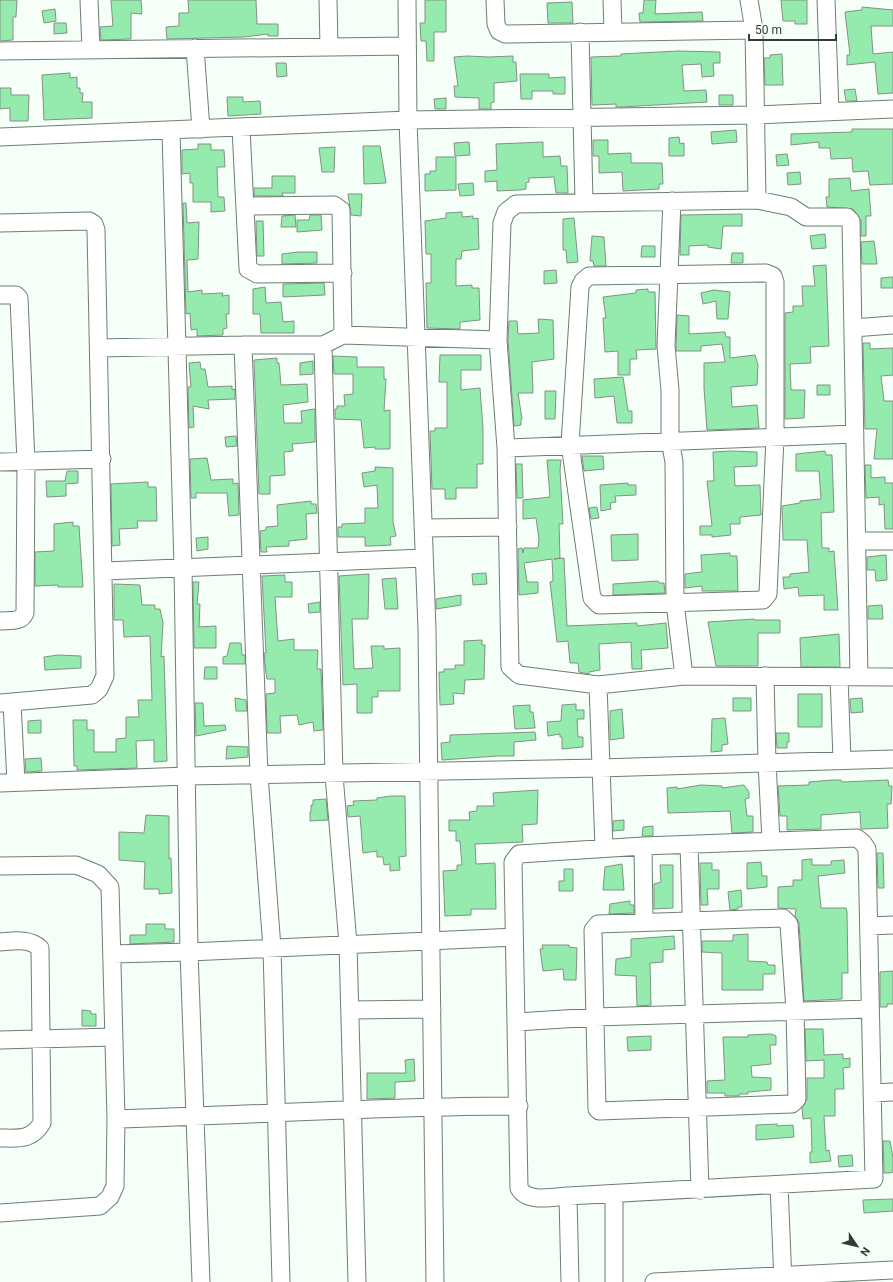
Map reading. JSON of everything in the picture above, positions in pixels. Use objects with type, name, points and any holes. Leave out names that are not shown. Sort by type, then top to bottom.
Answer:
[{"type":"street","points":[[90,0],[91,50]]},
{"type":"street","points":[[328,0],[329,46]]},
{"type":"street","points":[[407,0],[408,120],[427,629],[435,1282]]},
{"type":"street","points":[[495,0],[496,24],[499,31],[505,34],[754,30]]},
{"type":"street","points":[[612,0],[613,32]]},
{"type":"street","points":[[749,0],[754,30],[757,200]]},
{"type":"street","points":[[826,0],[830,112]]},
{"type":"street","points":[[580,32],[584,202]]},
{"type":"street","points":[[0,51],[407,46]]},
{"type":"street","points":[[195,48],[201,130]]},
{"type":"street","points":[[0,137],[201,130],[408,120],[756,115],[893,109]]},
{"type":"street","points":[[241,128],[248,269],[252,273],[342,272]]},
{"type":"street","points":[[171,131],[183,567],[189,952],[201,1282]]},
{"type":"street","points":[[859,677],[851,221],[847,217],[806,217],[791,207],[757,200],[516,204],[506,212],[502,223],[498,340],[506,448],[510,667],[519,675],[598,685],[684,676],[839,676],[859,677],[893,677]]},
{"type":"street","points":[[672,201],[666,346],[670,390],[670,440],[674,462],[676,603],[684,676]]},
{"type":"street","points":[[245,206],[334,205],[341,210],[343,335]]},
{"type":"street","points":[[0,223],[89,222],[94,224],[96,230],[105,571],[105,676],[99,689],[92,695],[6,703],[8,783],[187,776],[334,775],[893,759]]},
{"type":"street","points":[[766,273],[773,276],[775,282],[775,437],[768,594],[763,600],[599,605],[592,598],[570,444],[580,287],[583,281],[589,276],[669,276],[766,273]]},
{"type":"street","points":[[0,295],[16,295],[19,298],[26,462],[25,613],[19,620],[0,621]]},
{"type":"street","points":[[853,328],[893,325]]},
{"type":"street","points":[[99,348],[324,345],[343,335],[498,340]]},
{"type":"street","points":[[243,345],[260,775],[272,948],[281,1282]]},
{"type":"street","points":[[324,345],[334,775],[348,944],[357,1282]]},
{"type":"street","points":[[506,448],[570,444],[855,434]]},
{"type":"street","points":[[0,462],[102,459]]},
{"type":"street","points":[[424,528],[508,527]]},
{"type":"street","points":[[857,541],[893,541]]},
{"type":"street","points":[[105,571],[424,558]]},
{"type":"street","points":[[765,676],[771,841]]},
{"type":"street","points":[[839,676],[842,760]]},
{"type":"street","points":[[598,685],[604,848]]},
{"type":"street","points":[[857,838],[867,849],[874,1178],[872,1180],[700,1190],[527,1197],[519,1188],[519,1106],[513,862],[515,857],[519,854],[604,848],[689,845],[857,838]]},
{"type":"street","points":[[689,845],[696,1014],[700,1190]]},
{"type":"street","points":[[643,846],[644,922]]},
{"type":"street","points":[[0,866],[76,865],[98,874],[110,887],[116,1119],[114,1186],[110,1197],[100,1206],[0,1212]]},
{"type":"street","points":[[783,918],[787,920],[789,924],[795,1010],[795,1102],[792,1104],[698,1108],[599,1111],[597,1109],[593,930],[598,924],[644,922],[783,918]]},
{"type":"street","points":[[869,926],[893,925]]},
{"type":"street","points":[[112,954],[189,952],[514,937]]},
{"type":"street","points":[[0,942],[34,942],[40,948],[42,1123],[36,1132],[26,1137],[0,1138]]},
{"type":"street","points":[[350,1010],[432,1009]]},
{"type":"street","points":[[517,1022],[595,1017],[870,1009]]},
{"type":"street","points":[[0,1040],[113,1037]]},
{"type":"street","points":[[872,1093],[893,1092]]},
{"type":"street","points":[[116,1119],[194,1117],[352,1108],[519,1106]]},
{"type":"street","points":[[779,1185],[783,1279]]},
{"type":"street","points":[[614,1194],[614,1282]]},
{"type":"street","points":[[568,1196],[570,1282]]},
{"type":"street","points":[[654,1282],[783,1279],[893,1270]]},
{"type":"building","points":[[0,0],[17,0],[16,17],[13,17],[13,40],[0,41]]},
{"type":"building","points":[[111,0],[141,0],[142,14],[131,13],[131,39],[101,40],[100,27],[113,26]]},
{"type":"building","points":[[188,0],[256,0],[257,24],[278,24],[278,36],[268,36],[268,34],[244,37],[167,39],[166,27],[179,26],[179,13],[189,13]]},
{"type":"building","points":[[425,0],[446,0],[446,32],[434,32],[434,61],[427,61],[426,41],[421,41],[420,23],[425,23]]},
{"type":"building","points":[[644,0],[656,0],[655,14],[702,12],[703,21],[640,22],[639,13],[643,13]]},
{"type":"building","points":[[781,0],[807,0],[807,24],[795,24],[795,21],[783,21]]},
{"type":"building","points":[[572,2],[573,23],[548,23],[547,3]]},
{"type":"building","points":[[862,7],[893,10],[893,26],[871,26],[873,54],[893,52],[893,93],[878,94],[875,62],[847,65],[847,55],[850,55],[845,12],[862,10]]},
{"type":"building","points":[[55,9],[56,21],[44,23],[42,11]]},
{"type":"building","points":[[54,23],[66,23],[67,33],[54,34]]},
{"type":"building","points":[[678,51],[720,52],[720,63],[713,63],[714,76],[702,77],[701,64],[682,65],[684,91],[706,90],[707,102],[622,107],[616,107],[616,104],[592,105],[591,57]]},
{"type":"building","points":[[782,54],[783,85],[765,85],[764,58],[770,58],[770,55]]},
{"type":"building","points":[[513,56],[513,62],[516,62],[517,81],[494,83],[494,102],[491,103],[491,109],[479,109],[479,98],[455,97],[454,86],[458,86],[454,57]]},
{"type":"building","points":[[276,63],[286,63],[287,76],[277,77]]},
{"type":"building","points":[[70,73],[70,78],[77,77],[77,88],[80,88],[80,93],[83,93],[82,102],[92,102],[92,118],[44,120],[42,75]]},
{"type":"building","points":[[520,74],[549,74],[549,78],[565,77],[565,94],[553,94],[553,91],[532,91],[532,99],[521,99]]},
{"type":"building","points":[[0,88],[11,88],[11,95],[29,95],[28,121],[10,121],[10,108],[0,109]]},
{"type":"building","points":[[855,89],[857,101],[846,101],[844,90]]},
{"type":"building","points":[[719,95],[733,95],[733,105],[719,105]]},
{"type":"building","points":[[227,97],[243,97],[243,102],[260,101],[261,114],[228,116]]},
{"type":"building","points":[[446,98],[446,109],[435,109],[434,99]]},
{"type":"building","points":[[852,129],[893,129],[893,184],[870,185],[868,171],[853,172],[852,158],[831,159],[830,148],[819,148],[819,142],[791,145],[791,134],[852,132]]},
{"type":"building","points":[[736,130],[737,142],[712,144],[711,132]]},
{"type":"building","points":[[679,137],[680,144],[684,143],[684,156],[669,156],[669,138]]},
{"type":"building","points":[[593,140],[608,140],[608,154],[631,153],[631,163],[662,163],[663,184],[659,184],[659,189],[623,191],[622,172],[599,173],[599,156],[593,156]]},
{"type":"building","points":[[469,142],[470,155],[455,156],[454,143]]},
{"type":"building","points":[[543,142],[543,157],[560,156],[561,166],[567,166],[568,193],[556,193],[554,177],[529,178],[529,182],[526,183],[526,189],[520,190],[497,191],[497,181],[485,182],[485,171],[497,170],[496,144]]},
{"type":"building","points":[[198,144],[211,144],[211,150],[224,150],[225,167],[217,167],[218,197],[224,197],[225,211],[211,212],[211,202],[193,202],[193,183],[190,183],[190,173],[182,174],[182,150],[198,149]]},
{"type":"building","points":[[363,146],[380,146],[386,183],[364,184]]},
{"type":"building","points":[[335,147],[334,172],[322,172],[319,148]]},
{"type":"building","points":[[787,154],[789,165],[777,166],[776,155]]},
{"type":"building","points":[[436,157],[456,157],[456,190],[425,191],[425,174],[430,174],[430,171],[436,171]]},
{"type":"building","points":[[800,172],[801,184],[788,185],[787,173]]},
{"type":"building","points":[[272,176],[295,176],[295,193],[282,193],[283,196],[254,196],[254,188],[272,188]]},
{"type":"building","points":[[850,178],[851,191],[869,189],[871,216],[866,216],[866,236],[861,236],[861,220],[853,209],[827,207],[826,197],[829,197],[829,179]]},
{"type":"building","points":[[473,183],[474,195],[460,196],[458,184]]},
{"type":"building","points":[[348,194],[362,194],[361,216],[351,215]]},
{"type":"building","points":[[183,203],[186,203],[187,223],[199,222],[198,259],[187,260],[188,292],[202,290],[202,294],[223,293],[222,296],[229,295],[229,314],[226,314],[227,328],[223,329],[223,335],[197,336],[197,329],[191,330],[190,313],[186,314]]},
{"type":"building","points":[[462,212],[462,217],[473,216],[473,219],[478,218],[479,249],[462,251],[461,259],[456,259],[456,286],[472,285],[472,288],[479,288],[480,320],[460,322],[460,329],[427,328],[426,283],[431,283],[431,254],[426,254],[425,221],[446,218],[446,213]]},
{"type":"building","points":[[742,214],[742,226],[723,226],[721,249],[708,247],[708,245],[689,246],[689,255],[680,255],[681,215]]},
{"type":"building","points":[[295,215],[296,227],[281,227],[282,216]]},
{"type":"building","points":[[310,215],[321,215],[322,230],[297,232],[297,220],[309,220]]},
{"type":"building","points":[[574,218],[578,262],[567,263],[566,250],[563,250],[563,219]]},
{"type":"building","points":[[256,221],[263,221],[264,256],[257,256]]},
{"type":"building","points":[[825,234],[826,248],[812,249],[810,236]]},
{"type":"building","points":[[592,236],[604,237],[606,266],[594,266],[593,261],[590,261]]},
{"type":"building","points":[[874,241],[877,264],[862,264],[861,242]]},
{"type":"building","points":[[642,246],[655,246],[655,257],[641,257]]},
{"type":"building","points":[[317,252],[317,263],[282,264],[282,254]]},
{"type":"building","points":[[732,253],[743,253],[743,263],[731,263]]},
{"type":"building","points":[[826,265],[829,346],[810,347],[811,363],[790,364],[791,390],[805,390],[804,418],[785,419],[785,313],[793,312],[793,306],[803,306],[802,286],[815,286],[813,266]]},
{"type":"building","points":[[556,270],[557,283],[544,284],[544,271]]},
{"type":"building","points":[[893,277],[893,288],[881,288],[881,278]]},
{"type":"building","points":[[324,283],[325,295],[283,297],[283,284]]},
{"type":"building","points":[[265,287],[266,303],[281,302],[283,322],[294,321],[294,333],[261,333],[260,314],[253,314],[253,289]]},
{"type":"building","points":[[648,289],[648,292],[655,292],[656,349],[636,350],[637,359],[630,359],[630,375],[618,375],[618,351],[605,352],[603,318],[606,318],[603,297],[636,293],[636,290]]},
{"type":"building","points":[[714,290],[730,292],[728,319],[717,319],[716,301],[703,304],[701,293]]},
{"type":"building","points":[[677,315],[689,316],[689,334],[725,332],[726,337],[730,337],[730,358],[755,355],[758,365],[757,385],[731,387],[732,407],[757,405],[759,428],[707,430],[704,363],[725,362],[722,344],[701,346],[701,351],[676,351]]},
{"type":"building","points":[[538,319],[553,320],[554,359],[532,362],[533,393],[518,393],[522,419],[521,425],[514,426],[508,340],[509,321],[517,321],[518,334],[539,333]]},
{"type":"building","points":[[863,343],[870,343],[870,349],[893,348],[893,375],[881,376],[884,401],[893,401],[893,459],[874,459],[877,429],[865,429]]},
{"type":"building","points":[[440,355],[481,355],[481,370],[461,370],[461,390],[480,388],[483,429],[483,464],[477,464],[477,488],[456,488],[456,499],[445,499],[445,489],[432,489],[430,431],[435,431],[435,428],[447,428],[447,382],[439,382]]},
{"type":"building","points":[[333,356],[357,357],[357,367],[384,367],[384,379],[386,379],[384,411],[390,410],[390,449],[375,449],[375,447],[364,448],[361,420],[335,419],[335,409],[337,409],[337,406],[345,406],[344,395],[353,394],[353,374],[334,374]]},
{"type":"building","points":[[277,358],[277,363],[279,363],[281,385],[307,384],[308,402],[283,405],[284,423],[302,423],[301,411],[315,409],[315,442],[292,444],[293,451],[284,452],[285,475],[270,476],[270,494],[259,494],[254,360]]},
{"type":"building","points":[[313,361],[313,374],[300,375],[300,363]]},
{"type":"building","points":[[200,362],[201,369],[205,369],[208,387],[232,386],[232,390],[235,389],[235,399],[208,400],[209,409],[193,406],[194,427],[189,428],[188,387],[191,387],[189,363]]},
{"type":"building","points":[[623,377],[628,411],[632,411],[632,423],[617,423],[614,396],[595,398],[594,379]]},
{"type":"building","points":[[817,385],[830,385],[830,395],[817,395]]},
{"type":"building","points":[[545,391],[556,391],[555,419],[545,419]]},
{"type":"building","points":[[236,436],[237,446],[226,447],[225,437]]},
{"type":"building","points":[[825,451],[826,455],[832,455],[834,512],[821,513],[822,548],[829,548],[829,552],[834,551],[838,610],[824,610],[824,595],[799,596],[798,587],[784,589],[783,577],[790,577],[790,574],[809,572],[807,540],[783,540],[782,506],[800,503],[800,501],[821,499],[819,471],[796,471],[796,454]]},
{"type":"building","points":[[713,452],[757,452],[757,466],[734,467],[735,486],[760,485],[761,515],[740,517],[740,524],[730,524],[731,535],[712,537],[712,535],[700,535],[700,526],[712,526],[707,481],[714,481]]},
{"type":"building","points":[[582,456],[603,456],[604,469],[584,471]]},
{"type":"building","points":[[207,458],[211,480],[233,479],[233,484],[238,483],[239,515],[229,516],[227,493],[196,493],[196,498],[191,498],[190,459]]},
{"type":"building","points":[[547,460],[561,460],[560,470],[563,524],[559,524],[560,558],[554,559],[564,558],[567,626],[637,623],[637,626],[666,623],[668,648],[641,650],[642,669],[632,669],[631,642],[599,644],[600,670],[589,672],[589,674],[579,672],[578,663],[570,663],[568,641],[557,642],[550,582],[553,581],[552,559],[524,563],[527,582],[538,582],[538,593],[519,595],[518,549],[522,548],[523,553],[524,548],[538,548],[539,539],[536,518],[523,519],[523,500],[550,497]]},
{"type":"building","points":[[516,464],[522,464],[523,498],[517,498]]},
{"type":"building","points":[[865,465],[871,465],[871,478],[885,477],[885,483],[893,483],[893,529],[885,529],[884,504],[879,505],[879,497],[866,498]]},
{"type":"building","points":[[375,467],[393,468],[393,522],[396,536],[390,537],[391,545],[365,546],[365,537],[338,537],[338,527],[342,527],[342,524],[365,523],[365,508],[378,508],[377,485],[364,487],[362,473],[375,471]]},
{"type":"building","points":[[67,471],[78,471],[78,483],[66,484],[66,496],[47,497],[46,481],[65,481]]},
{"type":"building","points":[[148,482],[148,487],[156,487],[157,521],[137,521],[138,528],[119,529],[120,545],[112,546],[111,484]]},
{"type":"building","points":[[628,483],[628,485],[636,485],[636,495],[615,496],[616,502],[610,503],[611,509],[601,511],[600,485]]},
{"type":"building","points":[[311,501],[311,504],[316,504],[317,513],[306,514],[307,539],[289,541],[289,546],[266,547],[267,552],[261,552],[260,531],[266,530],[266,527],[278,526],[277,505]]},
{"type":"building","points":[[597,507],[599,518],[591,519],[589,508]]},
{"type":"building","points":[[73,522],[73,526],[79,526],[83,587],[58,587],[58,585],[35,586],[35,552],[54,551],[54,524]]},
{"type":"building","points":[[638,534],[638,560],[612,561],[611,535]]},
{"type":"building","points":[[208,537],[208,549],[197,551],[196,538]]},
{"type":"building","points":[[730,553],[730,556],[737,556],[738,591],[702,591],[702,586],[685,588],[685,574],[702,572],[701,555]]},
{"type":"building","points":[[886,555],[887,580],[876,581],[875,570],[867,570],[867,557]]},
{"type":"building","points":[[486,573],[487,584],[473,585],[472,574]]},
{"type":"building","points":[[369,574],[368,619],[352,619],[354,669],[373,668],[371,646],[384,646],[384,649],[400,648],[400,691],[378,691],[378,697],[372,697],[372,713],[357,713],[357,684],[343,685],[339,576]]},
{"type":"building","points":[[285,575],[285,582],[292,582],[292,597],[275,597],[278,641],[294,639],[294,650],[318,650],[317,669],[321,669],[323,730],[314,731],[313,722],[299,725],[297,715],[280,716],[281,733],[267,733],[266,694],[275,693],[275,679],[267,679],[265,665],[264,653],[266,653],[262,576]]},
{"type":"building","points":[[396,578],[398,609],[385,609],[382,579]]},
{"type":"building","points":[[658,581],[659,583],[664,583],[665,593],[613,595],[613,584]]},
{"type":"building","points":[[193,582],[199,582],[197,604],[200,604],[199,627],[216,626],[216,648],[194,648]]},
{"type":"building","points":[[114,584],[140,585],[142,605],[155,605],[155,609],[160,609],[163,623],[161,657],[164,656],[167,761],[154,762],[154,740],[136,741],[137,768],[77,770],[77,766],[74,766],[73,720],[87,720],[87,730],[94,730],[94,752],[116,752],[116,739],[126,738],[126,717],[139,717],[138,700],[152,700],[150,636],[124,637],[123,620],[114,620]]},
{"type":"building","points":[[461,595],[461,605],[436,609],[436,599]]},
{"type":"building","points":[[320,602],[320,612],[309,613],[308,604]]},
{"type":"building","points":[[882,605],[883,619],[868,619],[868,606]]},
{"type":"building","points":[[754,619],[780,620],[780,633],[758,633],[758,666],[716,666],[708,622]]},
{"type":"building","points":[[839,634],[840,667],[801,667],[800,638]]},
{"type":"building","points":[[482,640],[482,645],[485,645],[484,679],[465,680],[464,694],[453,693],[454,704],[440,705],[439,672],[444,672],[444,669],[455,669],[455,665],[464,665],[464,641]]},
{"type":"building","points":[[230,643],[241,643],[242,655],[245,655],[245,664],[223,664],[223,657],[227,656]]},
{"type":"building","points":[[58,655],[81,656],[81,668],[45,670],[44,657]]},
{"type":"building","points":[[205,667],[217,667],[217,679],[204,679]]},
{"type":"building","points":[[798,694],[822,694],[822,727],[798,727]]},
{"type":"building","points":[[235,698],[246,700],[247,711],[236,711]]},
{"type":"building","points":[[733,698],[751,698],[751,711],[733,711]]},
{"type":"building","points":[[862,698],[863,712],[851,713],[850,699]]},
{"type":"building","points":[[195,703],[203,703],[204,726],[225,725],[226,730],[196,736]]},
{"type":"building","points":[[576,704],[576,710],[584,710],[584,719],[577,719],[578,737],[583,737],[583,747],[562,749],[562,737],[560,737],[560,734],[548,736],[547,722],[561,721],[562,705]]},
{"type":"building","points":[[530,705],[530,712],[533,712],[535,728],[515,729],[513,706]]},
{"type":"building","points":[[622,709],[624,738],[610,740],[610,711]]},
{"type":"building","points":[[725,718],[728,744],[722,745],[722,751],[711,752],[712,719]]},
{"type":"building","points":[[41,720],[41,733],[28,733],[28,721]]},
{"type":"building","points":[[535,732],[536,740],[514,742],[514,756],[442,760],[441,743],[450,742],[450,735]]},
{"type":"building","points":[[776,733],[789,733],[787,748],[777,748]]},
{"type":"building","points":[[227,746],[248,747],[248,757],[226,759]]},
{"type":"building","points":[[41,758],[42,771],[26,772],[25,759]]},
{"type":"building","points":[[841,780],[842,782],[888,780],[889,786],[892,786],[891,804],[887,804],[888,828],[861,829],[860,812],[821,815],[821,829],[787,830],[787,816],[780,816],[778,786],[809,785],[809,782]]},
{"type":"building","points":[[701,785],[722,786],[722,788],[744,785],[749,792],[749,798],[745,799],[747,816],[753,816],[753,832],[732,833],[730,811],[668,813],[667,788],[677,787],[677,789]]},
{"type":"building","points":[[538,790],[537,824],[522,825],[523,842],[475,844],[476,864],[495,863],[496,909],[471,909],[471,915],[445,916],[443,871],[457,870],[457,865],[462,865],[460,841],[456,841],[456,831],[449,831],[449,820],[470,820],[469,812],[477,811],[477,806],[494,806],[493,793]]},
{"type":"building","points":[[405,796],[406,856],[399,857],[400,870],[390,871],[390,864],[384,865],[383,857],[377,857],[377,851],[363,853],[360,816],[348,817],[347,806],[354,805],[353,801],[377,800],[377,798]]},
{"type":"building","points":[[326,799],[328,820],[310,821],[311,805],[313,805],[313,800]]},
{"type":"building","points":[[146,815],[169,816],[169,859],[171,858],[172,893],[159,894],[159,889],[144,889],[145,862],[119,860],[119,832],[144,833]]},
{"type":"building","points":[[624,820],[624,830],[613,831],[613,821]]},
{"type":"building","points":[[653,826],[653,836],[642,836],[643,827]]},
{"type":"building","points":[[877,853],[883,853],[884,888],[878,888]]},
{"type":"building","points":[[812,859],[812,865],[831,865],[831,861],[844,860],[845,873],[818,876],[821,908],[846,908],[847,912],[848,973],[842,973],[842,999],[804,1001],[799,923],[795,916],[796,909],[778,908],[778,887],[793,886],[793,880],[802,880],[802,860]]},
{"type":"building","points":[[761,862],[762,876],[767,876],[767,887],[747,889],[747,863]]},
{"type":"building","points":[[700,863],[712,863],[712,870],[719,870],[719,889],[707,889],[708,905],[701,905]]},
{"type":"building","points":[[622,864],[624,890],[603,890],[605,867]]},
{"type":"building","points":[[660,865],[673,865],[673,908],[654,909],[654,884],[661,882]]},
{"type":"building","points":[[564,869],[573,869],[573,891],[559,891],[559,881],[564,881]]},
{"type":"building","points":[[741,890],[742,907],[730,910],[728,892]]},
{"type":"building","points":[[630,901],[630,905],[634,905],[634,913],[609,914],[610,904]]},
{"type":"building","points":[[146,924],[165,924],[165,929],[174,929],[174,942],[130,944],[130,935],[146,935]]},
{"type":"building","points":[[748,934],[748,961],[767,962],[768,965],[775,965],[775,974],[763,974],[763,990],[722,990],[722,953],[702,952],[702,941],[733,941],[733,935]]},
{"type":"building","points":[[674,936],[675,949],[663,950],[663,962],[650,963],[651,1005],[637,1006],[636,976],[615,975],[616,959],[631,957],[631,939]]},
{"type":"building","points":[[542,945],[569,945],[569,947],[577,948],[576,980],[564,980],[563,969],[543,971],[540,949],[543,949]]},
{"type":"building","points":[[893,971],[893,1004],[887,1004],[887,1007],[880,1007],[880,972]]},
{"type":"building","points":[[82,1010],[91,1011],[91,1014],[96,1014],[96,1026],[82,1026]]},
{"type":"building","points":[[805,1029],[823,1029],[824,1055],[843,1054],[843,1059],[850,1058],[850,1067],[843,1068],[844,1089],[835,1089],[835,1116],[824,1116],[826,1151],[829,1150],[831,1161],[810,1163],[810,1152],[812,1152],[811,1118],[803,1119],[802,1108],[807,1099],[807,1078],[824,1078],[824,1060],[806,1061]]},
{"type":"building","points":[[771,1034],[776,1036],[776,1045],[770,1045],[771,1064],[751,1066],[752,1077],[771,1078],[771,1090],[748,1092],[748,1094],[739,1094],[739,1096],[725,1096],[725,1093],[707,1093],[707,1081],[725,1080],[723,1037],[748,1037],[748,1035]]},
{"type":"building","points":[[651,1036],[651,1050],[628,1051],[627,1037]]},
{"type":"building","points":[[414,1059],[415,1081],[395,1082],[395,1098],[367,1099],[367,1073],[406,1073],[405,1060]]},
{"type":"building","points":[[777,1124],[777,1126],[793,1125],[794,1137],[756,1140],[756,1125]]},
{"type":"building","points":[[883,1141],[890,1141],[893,1158],[893,1172],[890,1173],[884,1173]]},
{"type":"building","points":[[852,1155],[853,1166],[839,1167],[838,1156]]},
{"type":"building","points":[[893,1199],[893,1211],[864,1213],[863,1200]]}]
